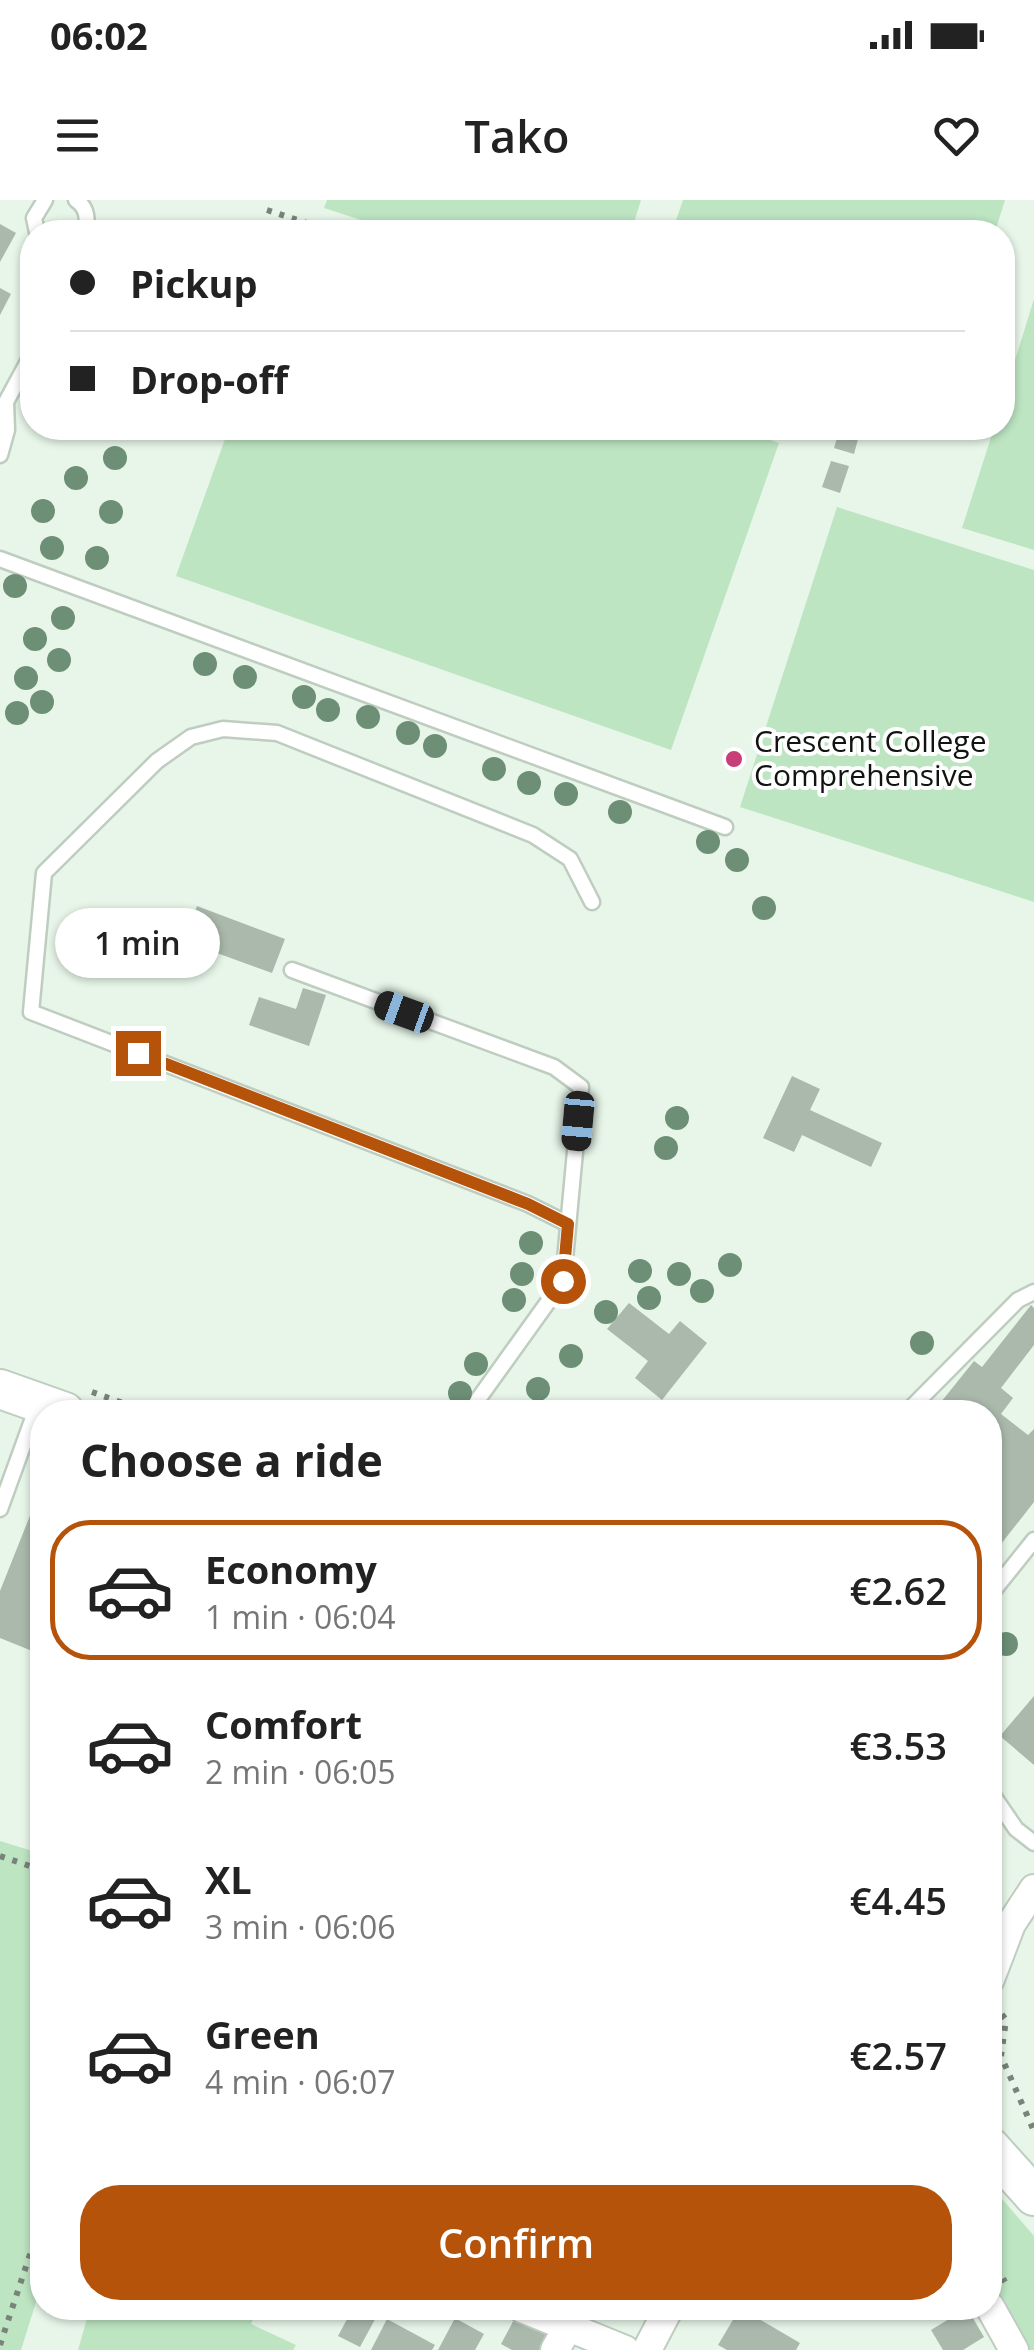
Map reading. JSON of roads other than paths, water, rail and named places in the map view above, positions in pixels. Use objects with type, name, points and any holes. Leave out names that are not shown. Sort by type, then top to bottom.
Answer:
[{"type":"main road","points":[[0,1390],[30,1400]]},
{"type":"main road","points":[[1002,2163],[1034,2196]]},
{"type":"street","points":[[1002,1933],[1034,1889]]},
{"type":"street","points":[[1002,1956],[1011,1924]]},
{"type":"street","points":[[538,2320],[562,2338],[625,2350]]},
{"type":"street","points":[[647,2350],[662,2320]]},
{"type":"street","points":[[997,2320],[1014,2350]]},
{"type":"lane","points":[[0,456],[7,430],[3,400],[20,373]]},
{"type":"lane","points":[[0,559],[725,827]]},
{"type":"lane","points":[[568,1224],[528,1204],[31,1012],[44,873],[156,761],[191,736],[223,729],[277,733],[533,835],[570,859],[592,902]]},
{"type":"lane","points":[[292,970],[554,1068],[581,1087],[563,1281],[478,1400]]},
{"type":"lane","points":[[919,1400],[1018,1300],[1034,1292]]},
{"type":"lane","points":[[0,1510],[30,1451]]},
{"type":"lane","points":[[1002,1581],[1034,1540]]},
{"type":"lane","points":[[1002,1809],[1016,1829],[1034,1843]]},
{"type":"place","name":"Crescent College Comprehensive","points":[[734,759]]}]
